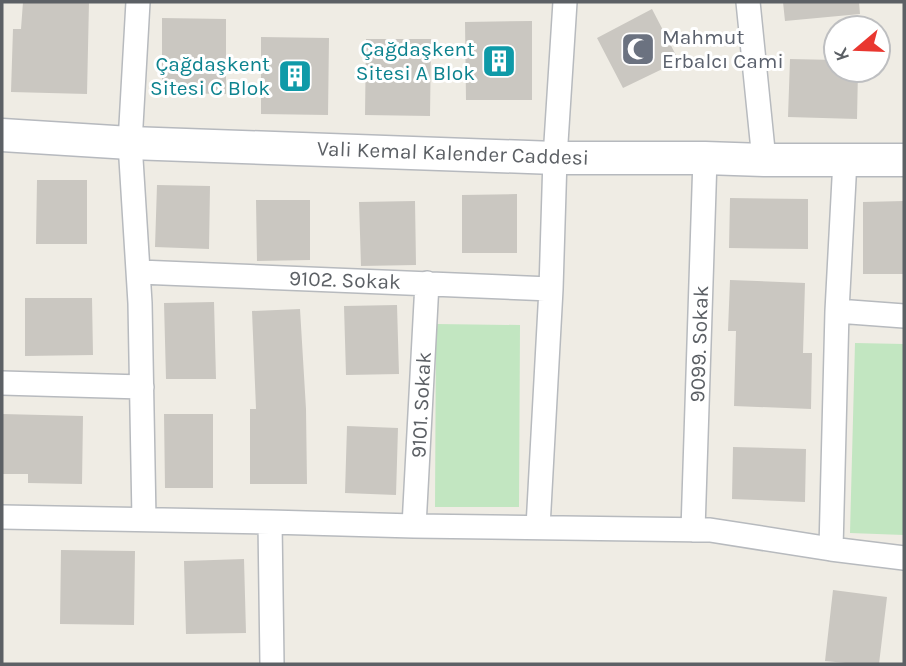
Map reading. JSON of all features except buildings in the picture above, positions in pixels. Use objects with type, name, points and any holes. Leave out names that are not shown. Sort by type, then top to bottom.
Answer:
[{"type":"street","points":[[138,2],[130,143],[139,272],[144,519]]},
{"type":"street","points":[[538,527],[565,2]]},
{"type":"street","points":[[748,2],[764,160]]},
{"type":"street","name":"Vali Kemal Kalender Caddesi","points":[[2,135],[130,143],[555,158],[904,160]]},
{"type":"street","name":"9099. Sokak","points":[[693,530],[705,158]]},
{"type":"street","points":[[831,548],[837,311],[845,160]]},
{"type":"street","name":"9102. Sokak","points":[[139,272],[551,289]]},
{"type":"street","name":"9101. Sokak","points":[[414,526],[427,283]]},
{"type":"street","points":[[837,311],[904,316]]},
{"type":"street","points":[[2,383],[142,387]]},
{"type":"street","points":[[2,517],[710,530],[904,558]]},
{"type":"street","points":[[270,522],[272,664]]},
{"type":"green space","points":[[436,324],[520,325],[519,507],[435,507]]},
{"type":"green space","points":[[855,343],[904,344],[904,535],[850,533]]},
{"type":"place","name":"Mahmut Erbalcı Cami","points":[[638,49]]},
{"type":"place","name":"Çağdaşkent Sitesi A Blok","points":[[499,61]]},
{"type":"place","name":"Çağdaşkent Sitesi C Blok","points":[[295,76]]}]
